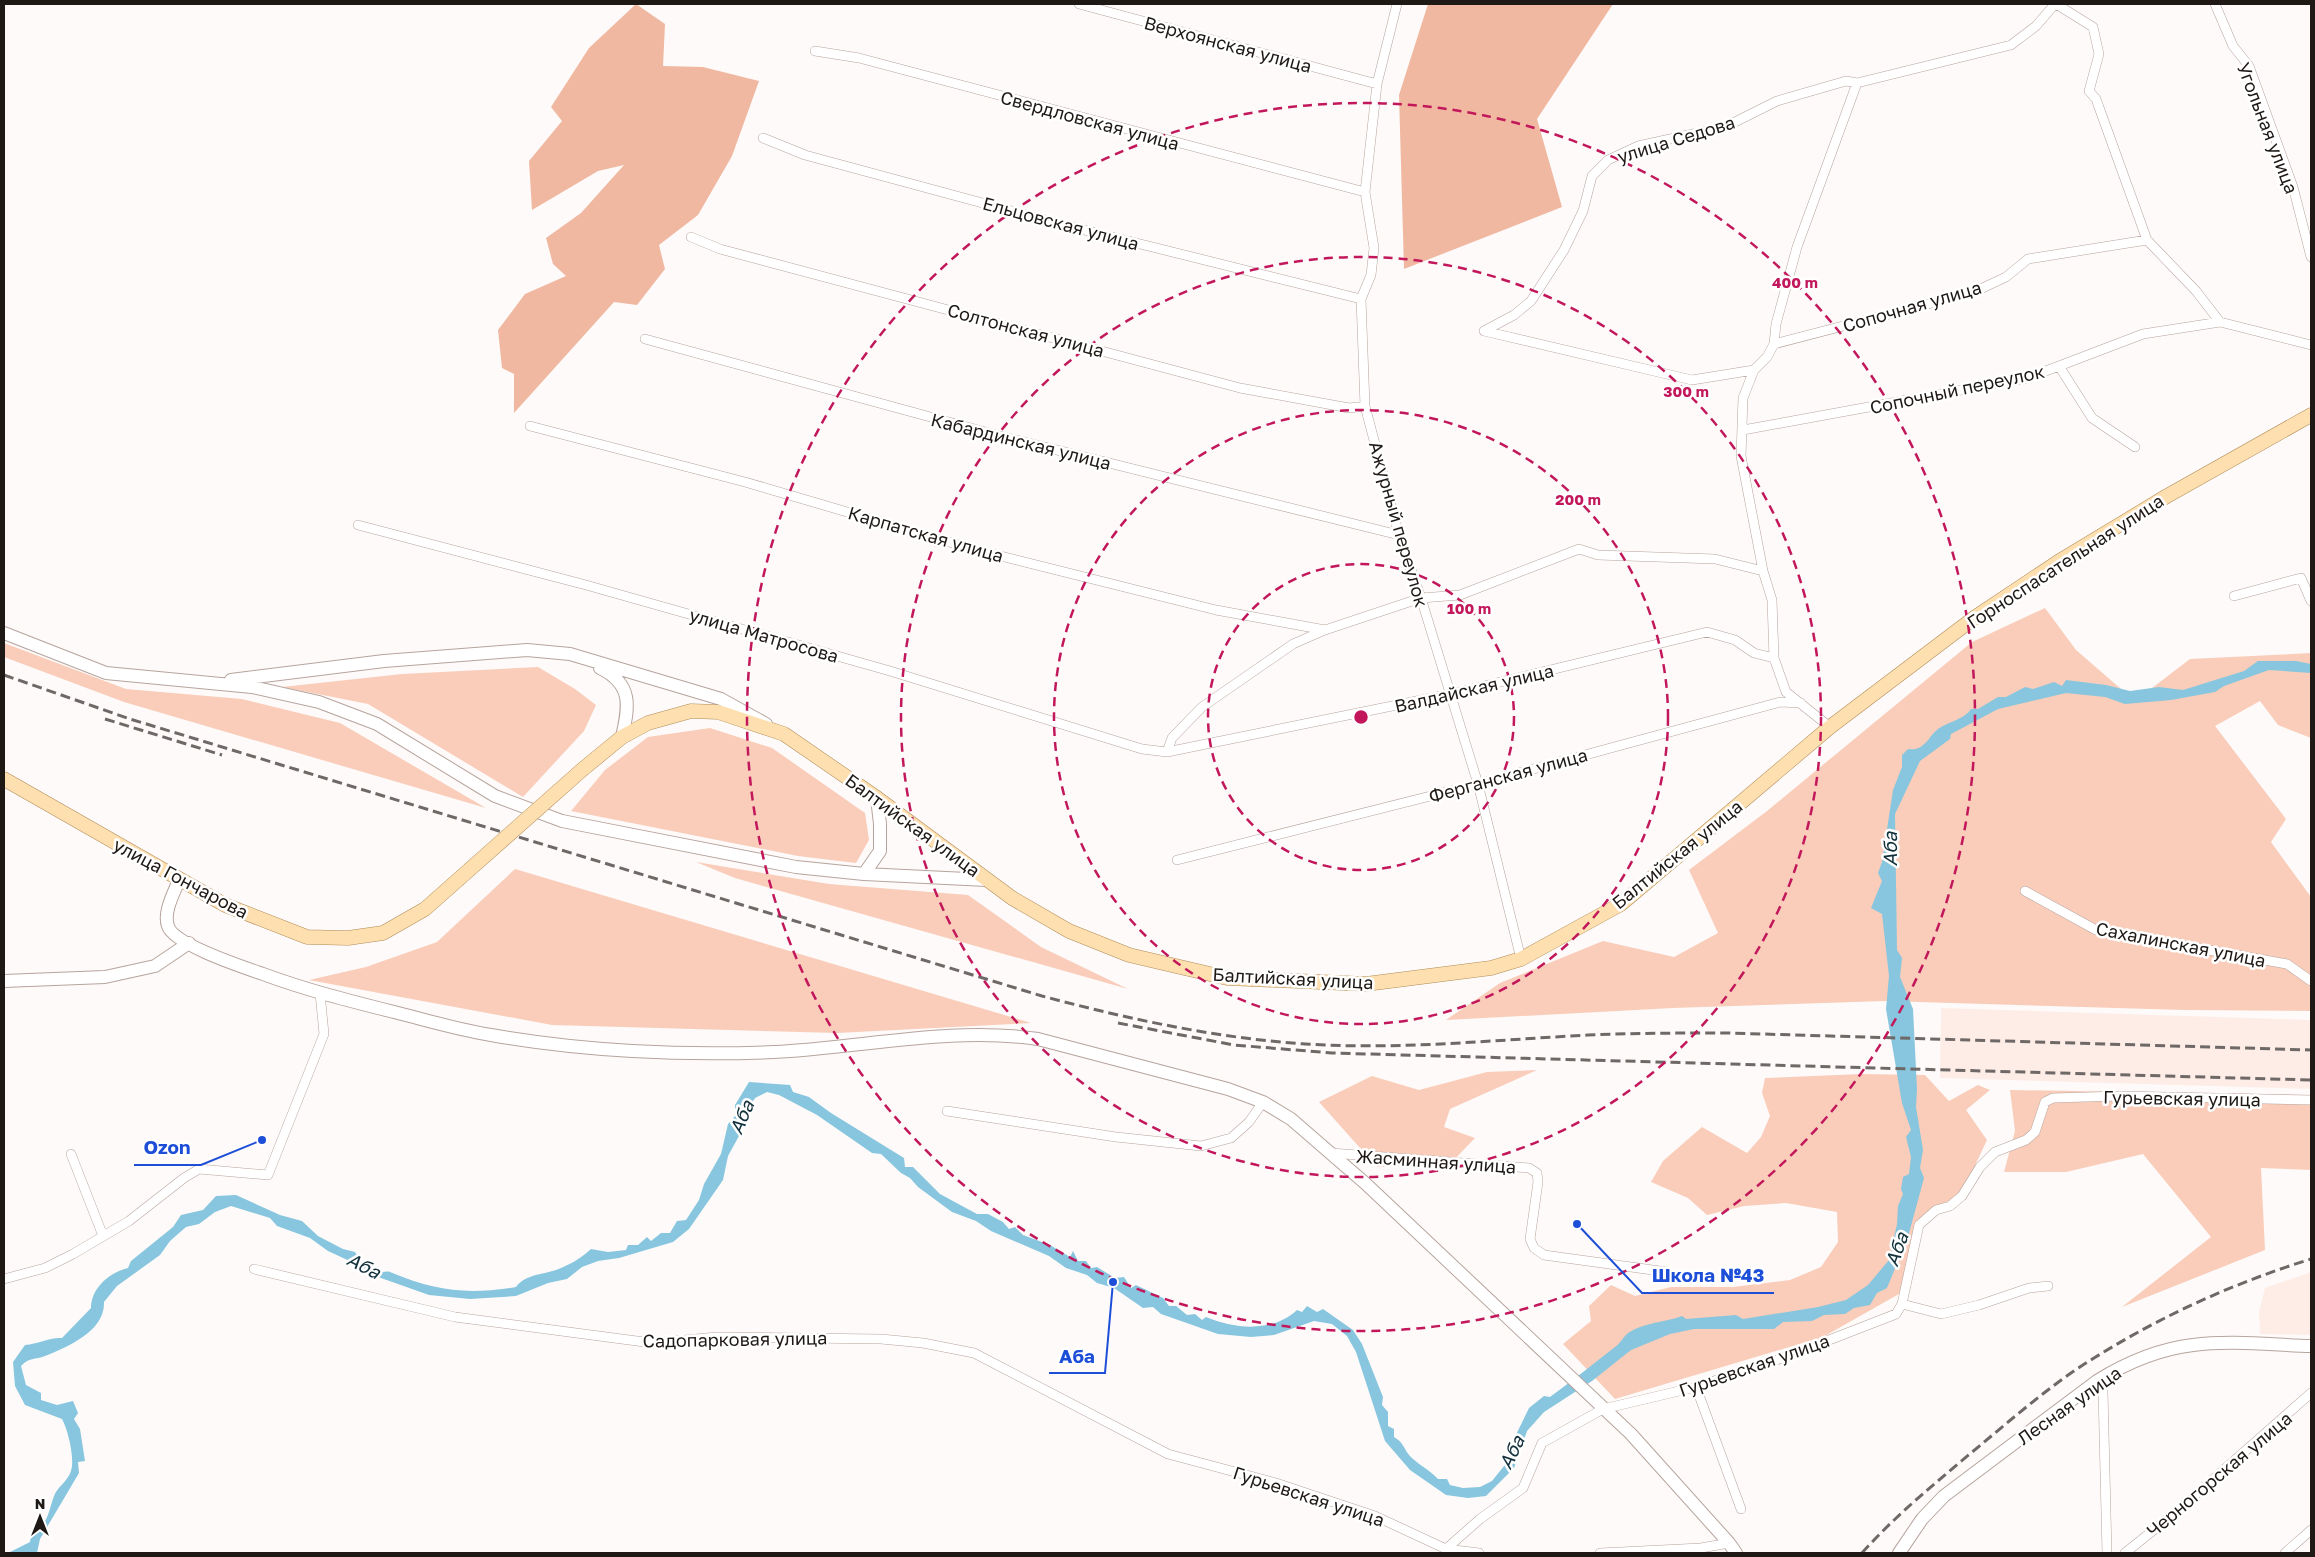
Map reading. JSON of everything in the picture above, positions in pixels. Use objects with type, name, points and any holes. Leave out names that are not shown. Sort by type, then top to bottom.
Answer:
[{"type":"main road","name":"Горноспасательная улица","points":[[1830,727],[1974,618],[2058,562],[2167,496],[2311,415]]},
{"type":"main road","points":[[4,633],[106,673],[252,687],[319,702],[377,724],[495,796],[562,822],[796,867],[864,874],[987,880]]},
{"type":"main road","points":[[208,682],[491,651],[527,650],[570,654],[721,698],[784,734]]},
{"type":"main road","points":[[570,654],[608,672],[620,681],[626,693],[627,706],[622,737]]},
{"type":"main road","name":"Балтийская улица","points":[[583,769],[622,737],[648,723],[691,711],[718,712],[784,734],[876,798],[1012,898],[1069,931],[1129,955],[1226,978],[1366,984],[1491,968],[1521,959],[1621,904],[1830,727]]},
{"type":"main road","name":"улица Гончарова","points":[[4,779],[224,905],[308,937],[348,938],[383,933],[425,909],[583,769]]},
{"type":"main road","points":[[864,874],[880,851],[880,824],[876,798]]},
{"type":"main road","points":[[179,880],[167,913],[167,925],[173,935],[209,954],[320,994],[488,1035],[543,1044],[621,1050],[773,1052],[968,1035],[1011,1035],[1038,1039],[1228,1089],[1263,1102],[1291,1119],[1331,1153],[1631,1434],[1732,1548]]},
{"type":"main road","points":[[4,981],[105,977],[155,966],[189,943]]},
{"type":"main road","name":"Лесная улица","points":[[1899,1553],[1922,1519],[1944,1496],[2097,1381],[2116,1369],[2157,1353],[2193,1345],[2311,1346]]},
{"type":"street","name":"Верхоянская улица","points":[[1079,4],[1378,84]]},
{"type":"street","points":[[1361,299],[1371,275],[1374,248],[1365,192],[1378,84],[1397,4]]},
{"type":"street","points":[[2056,4],[2093,27],[2099,54],[2089,91],[2096,99],[2147,240],[2196,291],[2220,322]]},
{"type":"street","name":"улица Седова","points":[[1754,370],[1692,380],[1484,332],[1514,315],[1531,301],[1564,250],[1584,211],[1592,176],[1608,160],[1638,146],[1725,127],[1777,101],[1846,81],[1857,84],[2011,45],[2036,26],[2056,4]]},
{"type":"street","name":"Угольная улица","points":[[2215,4],[2233,46],[2248,66],[2293,187],[2311,257]]},
{"type":"street","name":"Свердловская улица","points":[[815,51],[859,58],[1365,192]]},
{"type":"street","points":[[1830,727],[1786,692],[1774,658],[1772,600],[1763,571],[1741,456],[1744,430],[1743,398],[1754,370],[1767,357],[1774,344],[1776,324],[1797,247],[1857,84]]},
{"type":"street","name":"Ельцовская улица","points":[[763,138],[805,155],[1060,224],[1361,299]]},
{"type":"street","name":"Солтонская улица","points":[[691,237],[720,249],[1240,388],[1349,408],[1365,406]]},
{"type":"street","name":"Сопочная улица","points":[[1774,344],[1974,292],[2006,277],[2028,258],[2147,240]]},
{"type":"street","name":"Ажурный переулок","points":[[1361,299],[1365,406],[1399,534],[1421,598],[1478,784],[1521,959]]},
{"type":"street","points":[[2059,366],[2144,334],[2220,322],[2311,345]]},
{"type":"street","name":"Кабардинская улица","points":[[645,339],[1000,436],[1399,534]]},
{"type":"street","name":"Сопочный переулок","points":[[1744,430],[2027,378],[2059,366],[2092,418],[2135,447]]},
{"type":"street","name":"Карпатская улица","points":[[530,426],[745,482],[973,548],[1216,610],[1325,630]]},
{"type":"street","name":"улица Матросова","points":[[358,526],[586,585],[890,671],[1142,749],[1167,752]]},
{"type":"street","name":"Карпатская улица","points":[[1167,752],[1172,738],[1202,707],[1293,644],[1325,630],[1421,598],[1460,595],[1580,548],[1598,555],[1715,560],[1763,571]]},
{"type":"street","points":[[2234,596],[2301,578],[2311,601]]},
{"type":"street","name":"Валдайская улица","points":[[1167,752],[1451,694],[1707,632],[1735,640],[1754,653],[1774,658]]},
{"type":"street","name":"Ферганская улица","points":[[1177,860],[1478,784],[1780,702],[1801,703]]},
{"type":"street","name":"Сахалинская улица","points":[[2025,891],[2096,930],[2287,964],[2311,981]]},
{"type":"street","points":[[4,1279],[45,1268],[103,1236],[129,1221],[184,1178],[199,1169],[268,1175],[324,1034],[320,994]]},
{"type":"street","name":"Гурьевская улица","points":[[1446,1549],[1480,1519],[1523,1488],[1542,1443],[1599,1405],[1696,1387],[1788,1356],[1896,1314],[1902,1304],[1919,1225],[1936,1210],[1950,1206],[1962,1196],[1980,1167],[1994,1152],[2026,1140],[2035,1132],[2041,1109],[2045,1102],[2053,1098],[2120,1096],[2311,1100]]},
{"type":"street","points":[[947,1111],[1116,1137],[1201,1146],[1231,1138],[1249,1122],[1263,1102]]},
{"type":"street","name":"Жасминная улица","points":[[1331,1153],[1529,1168],[1537,1173],[1538,1182],[1530,1239],[1538,1252],[1544,1255],[1667,1272]]},
{"type":"street","points":[[71,1154],[103,1236]]},
{"type":"street","name":"Садопарковая улица","points":[[254,1269],[455,1317],[652,1343],[717,1337],[881,1339],[923,1343],[974,1353],[1168,1454]]},
{"type":"street","points":[[1902,1304],[1941,1314],[1980,1305],[2029,1288],[2048,1286]]},
{"type":"street","points":[[2097,1381],[2103,1392],[2107,1553]]},
{"type":"street","points":[[1696,1387],[1741,1509]]},
{"type":"street","name":"Черногорская улица","points":[[2125,1553],[2183,1506],[2311,1393]]},
{"type":"street","name":"Гурьевская улица","points":[[1168,1454],[1276,1483],[1375,1516],[1446,1549],[1479,1553]]},
{"type":"street","points":[[2285,1553],[2311,1530]]},
{"type":"street","points":[[1600,1553],[1732,1548]]},
{"type":"shaded area","points":[[636,4],[665,24],[663,66],[703,67],[759,81],[732,156],[698,215],[659,245],[665,269],[637,305],[614,302],[514,413],[514,374],[502,368],[498,330],[525,294],[566,276],[553,264],[546,238],[581,213],[624,165],[598,171],[532,210],[529,161],[562,121],[551,107],[589,48]]},
{"type":"shaded area","points":[[1428,4],[1613,4],[1537,119],[1562,207],[1404,269],[1399,95]]},
{"type":"shaded area","points":[[2045,608],[2076,650],[2135,701],[2190,659],[2311,653],[2311,738],[2278,725],[2260,701],[2215,726],[2286,819],[2271,842],[2311,897],[2311,1011],[2184,1010],[1885,1001],[1673,1008],[1446,1020],[1500,983],[1603,941],[1674,957],[1718,933],[1689,870],[1767,811],[1972,642]]},
{"type":"shaded area","points":[[4,643],[126,689],[242,699],[340,723],[486,808],[124,702],[4,657]]},
{"type":"shaded area","points":[[538,667],[575,689],[596,705],[584,731],[523,797],[368,704],[282,687],[402,674]]},
{"type":"shaded area","points":[[710,728],[772,748],[865,813],[869,840],[856,863],[798,856],[571,811],[605,770],[648,737]]},
{"type":"shaded area","points":[[696,862],[829,884],[968,895],[1041,947],[1128,989],[735,878]]},
{"type":"shaded area","points":[[515,869],[1031,1023],[837,1033],[552,1025],[309,980],[366,967],[437,942]]},
{"type":"shaded area","points":[[1941,1008],[2311,1020],[2311,1089],[1940,1078]]},
{"type":"shaded area","points":[[1537,1070],[1450,1109],[1444,1127],[1475,1138],[1450,1164],[1377,1167],[1319,1102],[1372,1076],[1419,1090],[1487,1072]]},
{"type":"shaded area","points":[[1861,1074],[1925,1075],[1949,1101],[1978,1085],[1990,1090],[1966,1110],[1987,1140],[1958,1202],[1927,1212],[1899,1294],[1823,1337],[1615,1399],[1563,1344],[1591,1321],[1589,1306],[1611,1285],[1635,1296],[1671,1287],[1733,1287],[1790,1280],[1821,1267],[1838,1242],[1837,1212],[1786,1203],[1744,1206],[1707,1215],[1688,1198],[1651,1182],[1663,1161],[1702,1127],[1747,1153],[1761,1137],[1770,1116],[1762,1093],[1765,1078]]},
{"type":"shaded area","points":[[2010,1090],[2311,1095],[2311,1170],[2261,1168],[2265,1250],[2122,1307],[2211,1237],[2143,1154],[2066,1172],[2004,1172],[2015,1131]]},
{"type":"shaded area","points":[[2311,1272],[2311,1335],[2260,1334],[2259,1312],[2265,1288]]},
{"type":"water","points":[[2258,661],[2296,661],[2311,664],[2311,673],[2269,670],[2224,686],[2215,692],[2171,700],[2125,704],[2105,697],[2066,693],[1998,709],[1951,734],[1950,739],[1920,761],[1895,814],[1897,950],[1902,958],[1900,977],[1913,1009],[1917,1089],[1916,1107],[1923,1150],[1920,1168],[1924,1178],[1908,1237],[1887,1288],[1877,1293],[1870,1305],[1854,1308],[1845,1314],[1824,1315],[1812,1321],[1783,1322],[1774,1329],[1694,1329],[1670,1334],[1631,1350],[1592,1381],[1544,1412],[1527,1431],[1514,1468],[1486,1496],[1468,1498],[1446,1495],[1410,1470],[1385,1441],[1356,1352],[1347,1336],[1332,1324],[1314,1321],[1274,1335],[1251,1337],[1218,1334],[1161,1314],[1153,1307],[1143,1308],[1114,1288],[1097,1283],[1087,1275],[1066,1268],[1049,1256],[991,1231],[976,1221],[952,1212],[918,1187],[881,1154],[872,1153],[817,1115],[779,1095],[767,1092],[755,1098],[744,1116],[745,1125],[728,1156],[723,1180],[689,1229],[673,1242],[619,1258],[598,1261],[582,1267],[567,1279],[548,1283],[516,1296],[470,1299],[429,1295],[364,1272],[356,1264],[328,1251],[310,1238],[277,1226],[270,1218],[231,1206],[215,1212],[199,1224],[186,1227],[170,1241],[160,1255],[117,1286],[104,1302],[103,1312],[99,1321],[84,1336],[45,1356],[29,1360],[21,1366],[26,1385],[41,1393],[41,1400],[57,1405],[73,1401],[78,1413],[74,1419],[80,1429],[85,1461],[78,1462],[79,1473],[40,1539],[37,1553],[8,1553],[30,1542],[32,1528],[41,1528],[48,1515],[55,1493],[70,1475],[72,1465],[70,1444],[62,1419],[25,1405],[15,1386],[13,1362],[25,1345],[62,1338],[91,1308],[94,1294],[103,1282],[115,1273],[128,1268],[131,1261],[173,1227],[181,1215],[203,1210],[216,1196],[236,1195],[280,1215],[302,1221],[318,1236],[343,1249],[355,1252],[363,1262],[382,1272],[389,1272],[422,1283],[452,1290],[482,1291],[516,1287],[525,1279],[569,1264],[591,1249],[608,1252],[626,1250],[628,1245],[638,1245],[647,1237],[651,1241],[661,1233],[670,1233],[677,1221],[686,1220],[699,1200],[704,1184],[721,1154],[728,1124],[735,1116],[735,1105],[749,1082],[790,1085],[793,1092],[809,1097],[831,1113],[904,1158],[905,1167],[913,1167],[940,1194],[977,1214],[988,1214],[1003,1222],[1009,1229],[1015,1227],[1023,1235],[1050,1245],[1070,1257],[1073,1251],[1078,1261],[1086,1261],[1091,1268],[1097,1267],[1115,1278],[1124,1277],[1131,1288],[1136,1285],[1163,1298],[1169,1306],[1176,1306],[1187,1315],[1195,1314],[1202,1320],[1206,1317],[1229,1324],[1253,1327],[1276,1322],[1297,1310],[1302,1312],[1307,1306],[1317,1312],[1323,1309],[1353,1330],[1362,1344],[1383,1397],[1382,1405],[1388,1412],[1388,1426],[1394,1429],[1394,1437],[1401,1443],[1409,1455],[1438,1479],[1447,1479],[1450,1485],[1463,1488],[1480,1487],[1492,1481],[1508,1461],[1509,1449],[1529,1408],[1544,1396],[1550,1397],[1558,1391],[1617,1346],[1634,1329],[1682,1316],[1686,1319],[1736,1315],[1743,1319],[1818,1307],[1846,1300],[1868,1285],[1889,1260],[1897,1224],[1898,1206],[1903,1194],[1901,1189],[1903,1177],[1909,1174],[1911,1157],[1906,1137],[1911,1130],[1902,1103],[1886,1009],[1889,976],[1882,914],[1871,908],[1882,881],[1878,873],[1882,862],[1893,790],[1902,767],[1902,755],[1908,749],[1916,749],[1927,742],[1937,730],[1964,716],[1971,709],[1978,709],[1998,697],[2006,697],[2025,687],[2033,689],[2054,682],[2062,686],[2066,680],[2106,685],[2130,691],[2159,687],[2183,690],[2244,671]]},
{"type":"railway","points":[[4,675],[130,719],[1042,996],[1140,1020],[1205,1032],[1272,1041],[1341,1046],[1447,1044],[1606,1034],[1728,1033],[2311,1050]]},
{"type":"railway","points":[[105,719],[222,755]]},
{"type":"railway","points":[[1118,1023],[1234,1045],[1332,1053],[2311,1080]]},
{"type":"railway","points":[[1862,1553],[1888,1526],[1929,1489],[2031,1403],[2078,1368],[2120,1342],[2200,1301],[2282,1268],[2311,1259]]},
{"type":"place","name":"Ozon","points":[[262,1140]]},
{"type":"place","name":"Школа №43","points":[[1577,1224]]},
{"type":"place","name":"Аба","points":[[1113,1282]]}]
